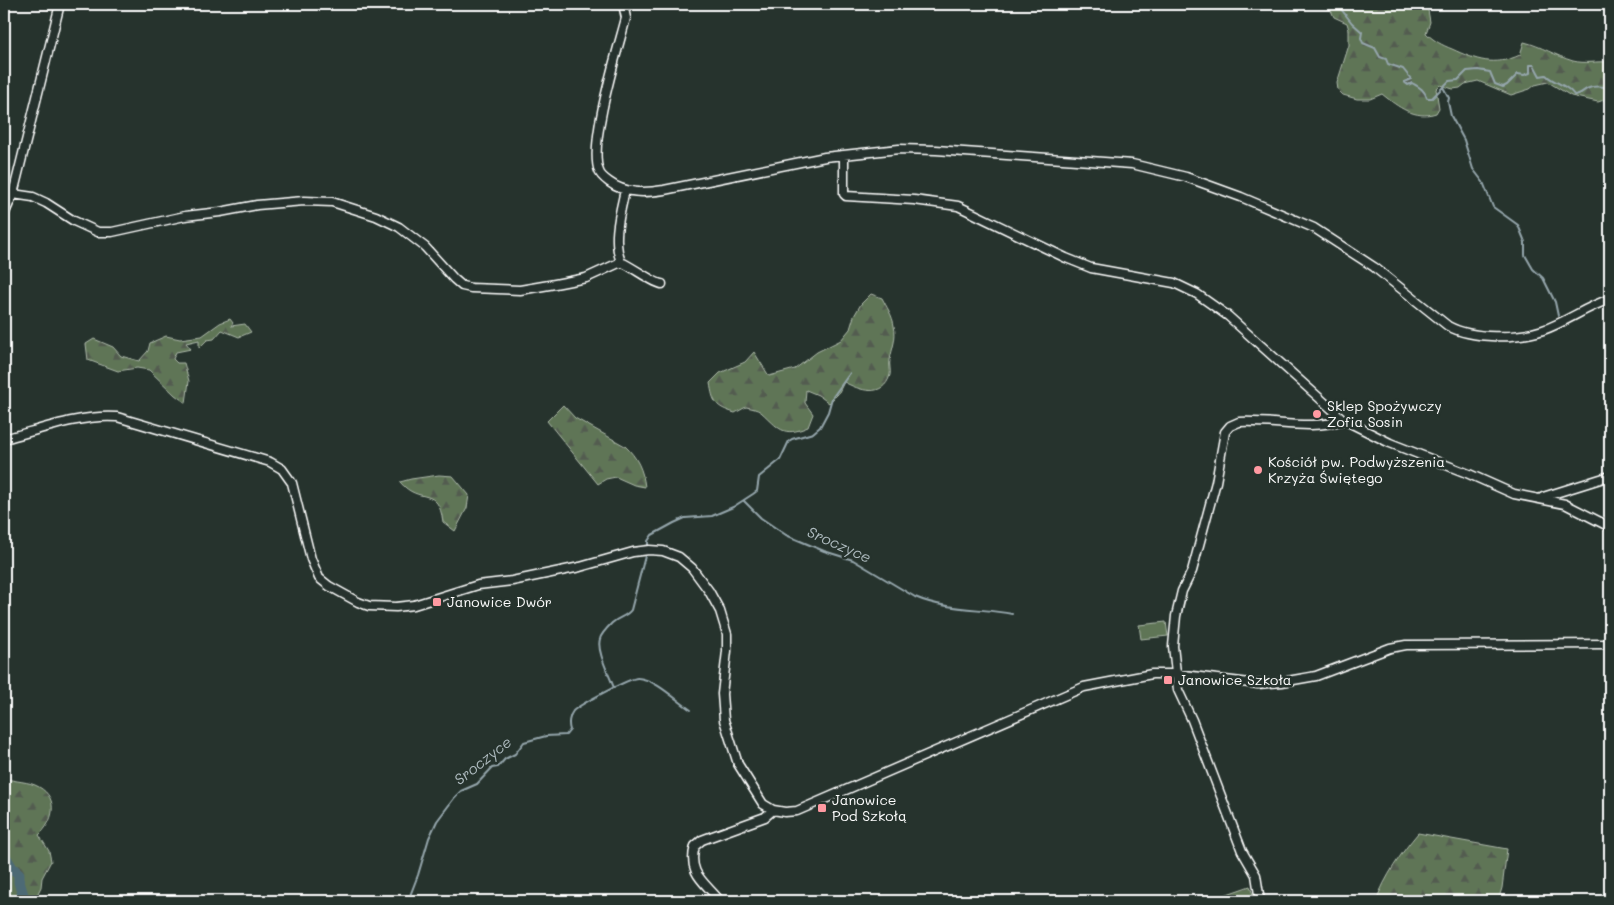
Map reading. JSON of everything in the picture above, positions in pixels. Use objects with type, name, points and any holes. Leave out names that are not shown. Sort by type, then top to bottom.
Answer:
[{"type":"street","points":[[4,215],[13,194],[60,4]]},
{"type":"street","points":[[623,4],[626,18],[599,127],[596,161],[599,173],[615,186],[625,190],[641,192],[664,190],[801,161],[899,149],[985,153],[1132,164],[1186,177],[1241,197],[1314,228],[1379,271],[1448,326],[1461,332],[1497,336],[1534,333],[1610,299]]},
{"type":"street","points":[[844,155],[844,194],[846,196],[914,200],[958,206],[1091,268],[1174,283],[1197,294],[1228,316],[1344,420],[1390,443],[1514,494],[1565,504],[1610,527]]},
{"type":"street","points":[[625,190],[618,228],[621,262],[639,271],[654,282],[662,284]]},
{"type":"street","points":[[13,194],[46,203],[74,221],[98,232],[112,232],[177,218],[257,205],[304,201],[332,202],[376,216],[399,227],[425,247],[462,286],[471,288],[520,290],[555,284],[586,278],[621,262]]},
{"type":"street","points":[[4,439],[106,416],[117,417],[270,462],[282,469],[292,483],[311,559],[319,578],[329,586],[369,606],[396,607],[414,605],[478,585],[512,581],[570,569],[633,552],[663,551],[678,558],[692,568],[709,590],[720,611],[727,634],[722,694],[724,720],[738,764],[764,804],[773,810],[785,812],[797,811],[1084,687],[1152,674],[1176,674],[1258,684],[1282,682],[1316,676],[1390,648],[1406,645],[1610,644]]},
{"type":"street","points":[[1260,901],[1256,875],[1242,851],[1192,720],[1178,690],[1173,646],[1176,616],[1182,591],[1192,571],[1216,482],[1225,432],[1230,426],[1239,422],[1317,426],[1344,420]]},
{"type":"street","points":[[1541,498],[1610,476]]},
{"type":"street","points":[[720,901],[701,881],[693,868],[695,846],[710,837],[765,817],[773,810]]},
{"type":"green space","points":[[1328,4],[1421,4],[1428,10],[1430,22],[1426,33],[1429,36],[1448,47],[1485,61],[1502,61],[1520,55],[1524,42],[1573,61],[1609,62],[1610,101],[1598,102],[1571,96],[1548,82],[1511,95],[1478,81],[1453,89],[1440,85],[1436,89],[1439,108],[1436,113],[1421,115],[1401,108],[1382,94],[1370,99],[1357,99],[1343,95],[1338,90],[1337,83],[1349,45],[1349,30],[1347,23],[1334,17]]},
{"type":"green space","points":[[871,294],[882,298],[891,315],[895,330],[890,375],[887,383],[882,387],[876,390],[863,390],[844,382],[838,394],[829,403],[818,395],[806,390],[805,403],[813,414],[808,427],[792,432],[777,427],[756,409],[746,407],[735,413],[716,403],[712,395],[710,383],[720,373],[745,362],[754,352],[769,376],[795,369],[817,352],[841,340],[850,329],[854,316],[861,304]]},
{"type":"green space","points":[[230,319],[233,323],[231,326],[245,324],[251,332],[239,337],[222,330],[214,339],[207,340],[199,348],[199,340],[186,343],[191,349],[176,352],[173,359],[177,363],[184,363],[189,381],[186,403],[149,370],[137,368],[118,371],[88,360],[86,344],[94,339],[113,347],[121,356],[139,361],[148,351],[150,343],[166,336],[180,339],[202,336],[220,323]]},
{"type":"green space","points":[[563,405],[575,418],[629,450],[639,464],[645,487],[634,485],[616,477],[606,479],[598,484],[547,421]]},
{"type":"green space","points":[[439,475],[453,476],[469,495],[467,508],[455,531],[443,522],[441,510],[437,503],[432,499],[414,493],[400,482]]},
{"type":"green space","points":[[1166,622],[1168,636],[1141,639],[1139,625]]},
{"type":"green space","points":[[4,778],[39,787],[46,792],[52,804],[51,817],[39,835],[49,851],[51,861],[42,878],[41,887],[34,901],[4,901]]},
{"type":"green space","points":[[1418,833],[1507,849],[1502,888],[1498,901],[1376,901],[1394,866]]},
{"type":"green space","points":[[1250,886],[1255,901],[1207,901]]},
{"type":"waterway","points":[[1337,4],[1362,32],[1361,38],[1363,43],[1375,48],[1380,57],[1386,59],[1388,64],[1403,69],[1411,79],[1404,82],[1408,85],[1412,83],[1419,87],[1427,98],[1432,98],[1449,81],[1458,80],[1467,71],[1490,72],[1495,84],[1503,87],[1518,74],[1530,73],[1530,65],[1534,65],[1540,76],[1546,75],[1571,91],[1574,95],[1592,87],[1610,88]]},
{"type":"waterway","points":[[1443,87],[1449,98],[1451,116],[1464,140],[1473,169],[1483,182],[1493,207],[1518,225],[1525,242],[1525,255],[1533,269],[1543,278],[1555,302],[1558,316]]},
{"type":"waterway","points":[[648,547],[648,541],[652,535],[674,523],[685,518],[712,516],[733,507],[757,491],[759,477],[780,460],[789,441],[813,433],[820,427],[828,412],[832,398],[850,373]]},
{"type":"waterway","name":"Sroczyce","points":[[744,501],[761,518],[786,535],[824,551],[853,560],[915,597],[951,607],[1012,614]]},
{"type":"waterway","name":"Sroczyce","points":[[614,688],[602,657],[599,644],[600,639],[612,623],[631,610],[645,556]]},
{"type":"waterway","name":"Sroczyce","points":[[408,901],[429,838],[437,821],[461,791],[477,784],[492,768],[498,767],[505,759],[515,754],[524,742],[546,736],[566,735],[570,730],[569,720],[573,711],[605,692],[638,678],[645,679],[658,686],[691,710]]},
{"type":"waterway","points":[[4,855],[12,868],[19,874],[19,882],[25,901]]},
{"type":"place","name":"Sklep Spożywczy Zofia Sosin","points":[[1317,414]]},
{"type":"place","name":"Kościół pw. Podwyższenia Krzyża Świętego","points":[[1258,470]]},
{"type":"place","name":"Janowice Dwór","points":[[437,602]]},
{"type":"place","name":"Janowice Szkoła","points":[[1168,680]]},
{"type":"place","name":"Janowice Pod Szkołą","points":[[822,808]]}]
